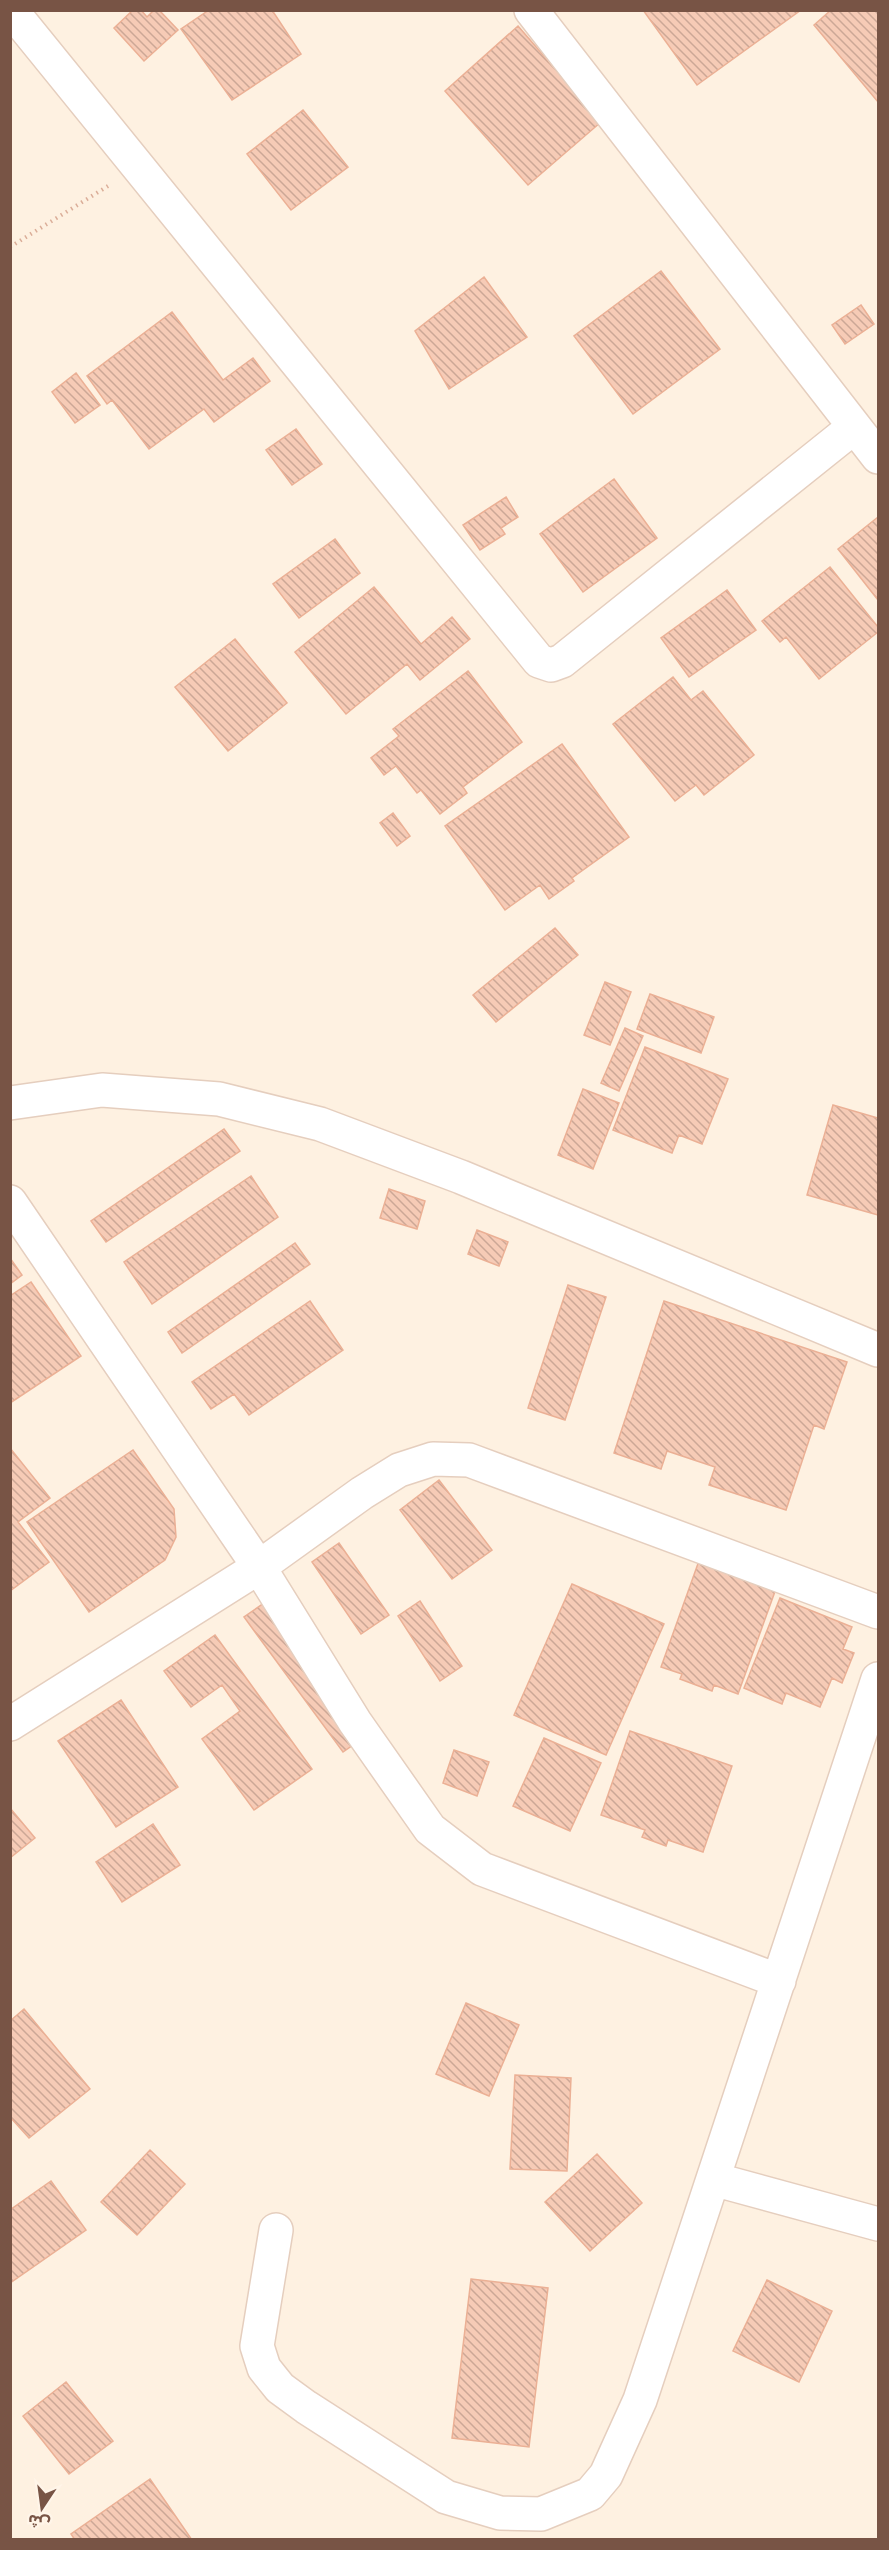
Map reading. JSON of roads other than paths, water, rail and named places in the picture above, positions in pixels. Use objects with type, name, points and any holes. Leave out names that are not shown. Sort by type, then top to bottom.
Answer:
[{"type":"street","points":[[11,10],[539,661],[551,665],[562,661],[854,427]]},
{"type":"street","points":[[531,10],[879,457]]},
{"type":"street","points":[[10,1103],[102,1090],[219,1100],[320,1124],[461,1177],[879,1350]]},
{"type":"street","points":[[10,1202],[259,1567],[355,1722],[430,1829],[482,1869],[779,1981]]},
{"type":"street","points":[[10,1724],[259,1567],[362,1493],[399,1470],[433,1459],[469,1460],[879,1612]]},
{"type":"street","points":[[276,2230],[257,2346],[264,2368],[279,2388],[446,2497],[500,2513],[542,2514],[590,2494],[606,2475],[640,2400],[879,1679]]},
{"type":"street","points":[[713,2179],[879,2224]]}]
